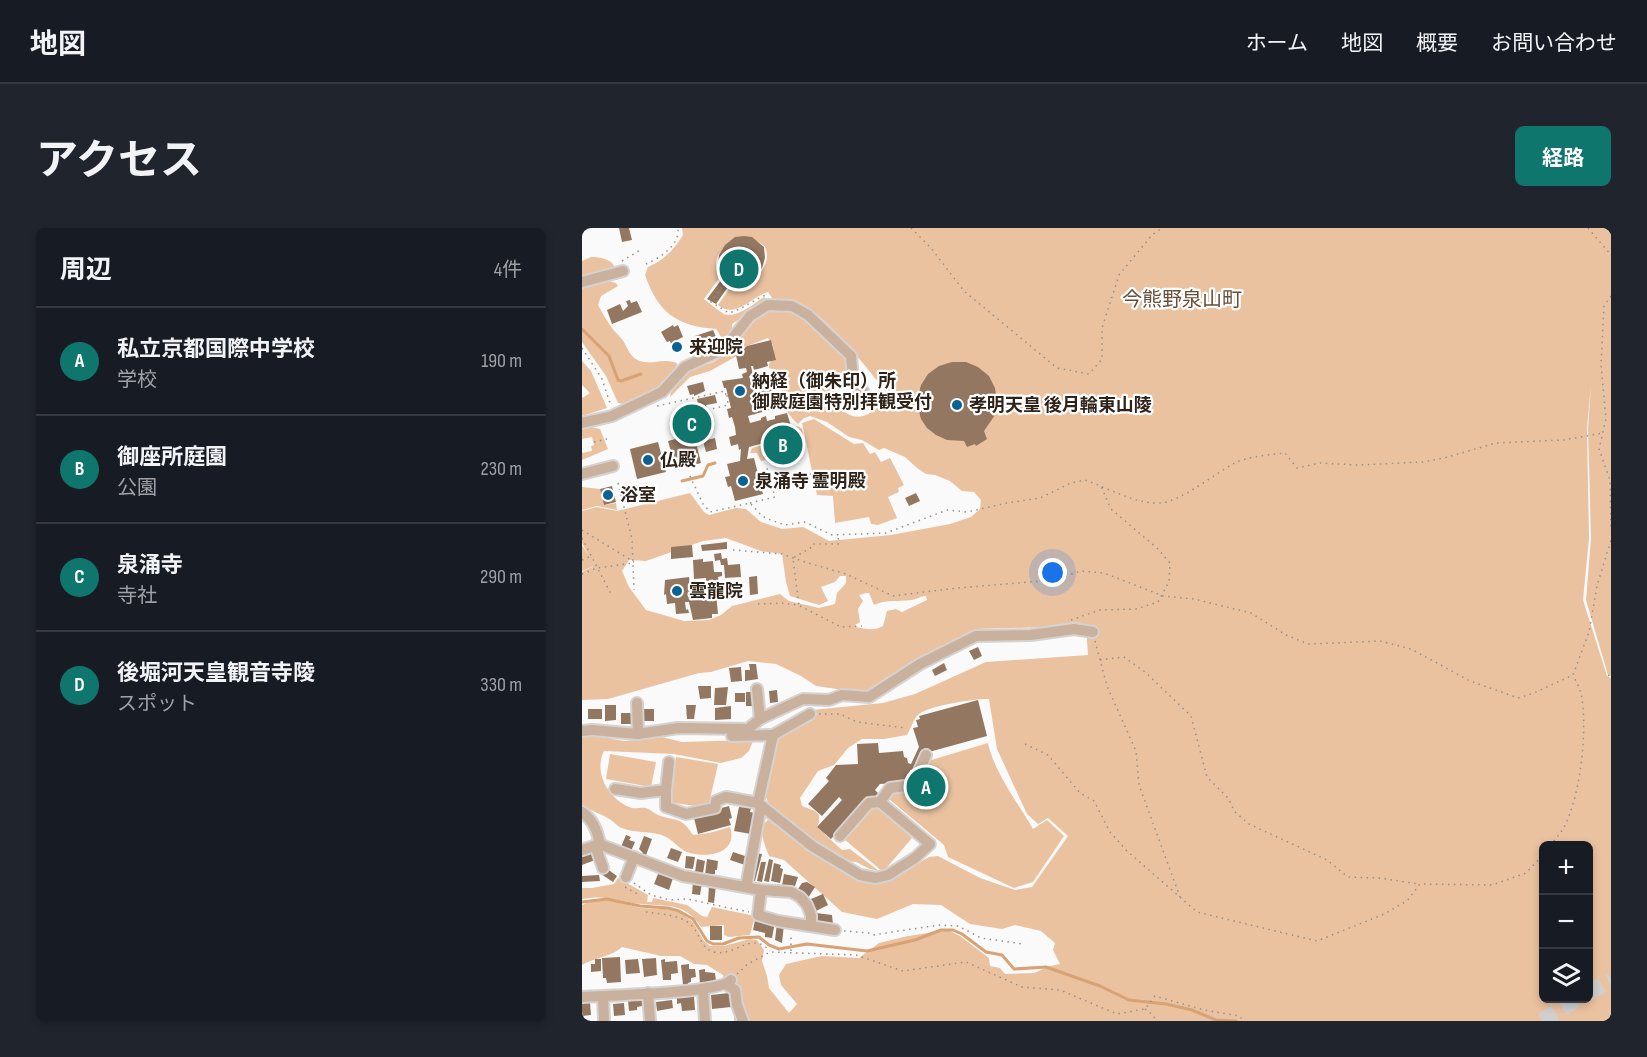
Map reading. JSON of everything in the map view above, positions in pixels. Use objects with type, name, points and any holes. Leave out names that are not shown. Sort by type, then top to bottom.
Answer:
[{"type":"street","points":[[582,282],[624,266]]},
{"type":"street","points":[[582,423],[612,416],[662,392],[684,367],[724,349],[750,316],[768,305],[792,306],[808,315],[851,356],[853,381],[861,392],[863,391]]},
{"type":"street","points":[[582,474],[613,466]]},
{"type":"street","points":[[582,731],[638,734],[667,730],[748,729],[760,719],[803,699],[829,700],[842,695],[869,697],[920,664],[976,636],[1031,635],[1074,629],[1093,632]]},
{"type":"street","points":[[757,689],[760,719]]},
{"type":"street","points":[[637,703],[638,734]]},
{"type":"street","points":[[667,730],[681,735],[773,735],[810,714]]},
{"type":"street","points":[[747,887],[773,735]]},
{"type":"street","points":[[880,802],[890,788],[913,785],[926,755]]},
{"type":"street","points":[[669,762],[666,807],[686,814],[716,808],[716,801],[726,797],[760,805],[812,846],[860,875],[876,878],[888,875],[902,868],[930,844],[880,802],[869,803],[840,836]]},
{"type":"street","points":[[615,789],[628,794],[666,790]]},
{"type":"street","points":[[582,812],[589,817],[596,829],[603,868]]},
{"type":"street","points":[[582,850],[597,844],[683,876],[761,890],[791,892],[798,895],[809,908],[811,926]]},
{"type":"street","points":[[624,881],[634,857]]},
{"type":"street","points":[[761,890],[758,915],[792,924],[834,930]]},
{"type":"street","points":[[582,997],[703,990],[729,983],[735,990],[737,1005],[743,1021]]},
{"type":"street","points":[[703,990],[705,1021]]},
{"type":"street","points":[[648,993],[650,1021]]},
{"type":"street","points":[[603,996],[604,1021]]},
{"type":"path","points":[[646,264],[660,258],[668,250],[678,235],[678,228]]},
{"type":"path","points":[[910,228],[931,248],[964,291],[1057,368],[1089,374],[1102,359],[1102,328],[1119,275],[1152,235],[1162,228]]},
{"type":"path","points":[[1588,228],[1611,255]]},
{"type":"path","points":[[624,266],[642,249]]},
{"type":"path","points":[[722,287],[711,302],[725,312],[737,311],[758,298]]},
{"type":"path","points":[[1611,296],[1604,306],[1601,365],[1606,419],[1599,449],[1610,480],[1611,531]]},
{"type":"path","points":[[582,348],[602,379],[610,399],[612,416]]},
{"type":"path","points":[[657,406],[724,391],[728,405],[708,410],[708,405]]},
{"type":"path","points":[[750,503],[762,516],[785,525],[805,522],[832,535],[886,533],[947,510],[968,512],[1040,498],[1071,483],[1084,480],[1137,501],[1163,503],[1200,486],[1238,462],[1276,454],[1285,453],[1297,468],[1320,462],[1357,465],[1393,464],[1444,459],[1496,443],[1564,440],[1603,433]]},
{"type":"path","points":[[594,442],[607,439]]},
{"type":"path","points":[[690,477],[703,504],[710,512],[775,497],[767,468]]},
{"type":"path","points":[[804,476],[811,474]]},
{"type":"path","points":[[618,483],[632,539],[634,590]]},
{"type":"path","points":[[1067,622],[1075,617],[1100,610],[1136,609],[1158,602],[1170,582],[1170,563],[1158,549],[1111,509],[1101,486]]},
{"type":"path","points":[[634,490],[636,497]]},
{"type":"path","points":[[582,530],[634,562]]},
{"type":"path","points":[[793,558],[812,547],[813,544],[839,544],[838,535]]},
{"type":"path","points":[[582,538],[612,596]]},
{"type":"path","points":[[733,550],[782,554],[846,574],[893,596],[1054,580],[1081,571],[1104,573],[1163,596],[1194,599],[1251,613],[1286,635],[1308,644],[1380,641],[1411,649],[1470,681],[1518,698],[1573,675],[1589,633],[1597,586],[1611,540]]},
{"type":"path","points":[[582,560],[591,556]]},
{"type":"path","points":[[793,558],[799,605]]},
{"type":"path","points":[[582,574],[597,568],[634,562]]},
{"type":"path","points":[[758,604],[799,605],[841,627],[862,626]]},
{"type":"path","points":[[1093,632],[1107,686],[1136,751],[1139,785],[1181,898]]},
{"type":"path","points":[[1100,660],[1124,657],[1145,672],[1191,716],[1207,777],[1228,798],[1235,812],[1249,824],[1327,860],[1348,876],[1420,884],[1492,885],[1526,873],[1539,859]]},
{"type":"path","points":[[1554,841],[1564,827],[1575,799],[1579,773],[1584,722],[1580,691],[1573,675]]},
{"type":"path","points":[[810,714],[840,714],[857,722],[906,728]]},
{"type":"path","points":[[1025,744],[1048,755],[1080,793],[1094,801],[1115,838],[1197,912],[1317,941],[1382,915],[1407,901],[1420,884]]},
{"type":"path","points":[[624,881],[639,895]]},
{"type":"path","points":[[624,881],[651,895],[670,900],[687,899],[758,915]]},
{"type":"path","points":[[646,912],[684,920],[696,929],[703,945],[711,951],[727,952],[754,942],[762,944],[770,952]]},
{"type":"path","points":[[791,951],[792,924]]},
{"type":"path","points":[[834,930],[873,935],[939,925],[958,926],[981,938],[1023,944]]},
{"type":"path","points":[[743,968],[770,952],[791,951],[856,955],[903,971],[966,963],[1022,987],[1060,990],[1117,1014],[1146,1008],[1154,997],[1239,1016],[1244,1021]]},
{"type":"path","points":[[1146,1008],[1156,1021]]},
{"type":"shaded area","points":[[682,228],[1611,228],[1611,676],[1608,675],[1586,600],[1591,538],[1588,428],[1591,385],[1587,428],[1589,538],[1583,600],[1607,676],[1611,678],[1611,1021],[734,1021],[734,996],[723,975],[707,965],[694,964],[680,956],[661,956],[622,947],[614,953],[582,965],[582,905],[594,900],[680,912],[693,922],[704,941],[710,946],[724,946],[750,939],[757,940],[764,950],[762,961],[769,988],[789,1013],[797,1004],[781,985],[779,975],[786,964],[822,956],[859,958],[879,943],[908,936],[948,930],[960,936],[989,958],[990,966],[1000,968],[1005,974],[1034,973],[1060,964],[1053,950],[1055,943],[1041,931],[1015,925],[1002,929],[970,924],[941,905],[913,904],[877,919],[842,912],[784,860],[769,856],[763,840],[762,830],[766,821],[771,818],[856,878],[903,872],[929,857],[938,856],[980,878],[1015,890],[1032,887],[1068,836],[1048,818],[1038,824],[1027,814],[997,749],[989,699],[953,703],[925,711],[917,716],[907,735],[884,739],[862,739],[848,748],[834,765],[818,771],[800,798],[802,806],[819,815],[817,827],[842,850],[850,849],[879,871],[856,862],[843,861],[784,822],[769,805],[764,792],[772,742],[812,710],[883,703],[915,694],[986,662],[1088,655],[1086,626],[976,629],[875,690],[864,693],[816,686],[776,664],[748,661],[608,699],[582,700],[582,572],[594,566],[582,571],[582,545],[589,556],[582,543],[582,511],[597,507],[617,511],[690,493],[704,512],[709,515],[736,508],[746,509],[761,522],[782,529],[803,527],[829,541],[891,535],[950,524],[971,517],[980,509],[981,500],[974,492],[962,491],[950,481],[926,474],[905,457],[884,448],[879,450],[862,440],[849,437],[827,422],[810,416],[798,424],[793,420],[782,400],[782,377],[769,368],[774,357],[773,345],[768,338],[742,348],[735,357],[710,371],[690,377],[670,397],[676,383],[684,373],[717,360],[756,318],[774,308],[784,307],[792,309],[810,321],[849,359],[850,368],[839,382],[836,393],[839,404],[846,413],[857,417],[867,415],[889,396],[831,327],[804,306],[793,301],[774,301],[768,292],[737,309],[725,309],[718,305],[732,285],[746,283],[759,275],[766,262],[767,254],[765,247],[758,242],[749,240],[730,244],[717,258],[716,267],[720,277],[704,299],[724,314],[729,315],[745,310],[764,297],[767,301],[732,324],[732,331],[723,340],[716,329],[690,325],[671,315],[656,299],[645,275],[648,267],[668,254],[683,235]],"holes":[[[726,538],[761,551],[782,554],[790,596],[819,605],[828,601],[821,587],[835,582],[840,576],[846,576],[846,583],[837,593],[835,604],[819,608],[789,601],[780,594],[732,606],[721,615],[709,620],[684,621],[646,610],[629,587],[622,571],[629,560],[646,561],[703,541]],[[869,593],[874,605],[888,601],[912,600],[924,596],[927,600],[902,612],[896,609],[887,611],[883,626],[876,629],[856,627],[855,625],[860,622],[858,609],[863,601],[859,595]]]},
{"type":"shaded area","points":[[591,257],[602,258],[615,268],[582,278],[582,261]]},
{"type":"shaded area","points":[[605,280],[616,283],[618,286],[601,296],[598,305],[631,355],[644,362],[677,363],[675,373],[663,383],[640,399],[625,404],[618,403],[606,376],[582,342],[582,285]]},
{"type":"shaded area","points":[[582,361],[591,371],[607,408],[582,416],[582,398],[590,393],[582,385]]},
{"type":"shaded area","points":[[814,419],[854,444],[863,443],[870,454],[875,452],[881,462],[890,458],[904,485],[898,488],[899,492],[888,497],[897,518],[878,525],[871,524],[869,517],[835,523],[833,496],[817,495],[802,423]]},
{"type":"shaded area","points":[[797,426],[802,429],[804,451],[761,461],[757,453],[750,453],[752,448],[772,442],[772,431]]},
{"type":"shaded area","points":[[591,427],[600,429],[608,449],[582,460],[582,453],[592,451],[591,446],[594,445],[592,437],[582,439],[582,429]]},
{"type":"shaded area","points":[[582,487],[600,489],[604,505],[616,503],[617,510],[597,506],[582,510]]},
{"type":"shaded area","points":[[582,735],[603,736],[625,741],[662,737],[682,742],[753,741],[749,751],[741,758],[721,763],[674,754],[604,751],[601,759],[600,768],[605,785],[616,799],[632,808],[646,808],[658,815],[677,820],[685,824],[693,835],[730,827],[732,836],[730,843],[719,852],[695,854],[684,851],[663,836],[621,827],[582,806]]},
{"type":"shaded area","points":[[988,743],[995,765],[1033,829],[1047,820],[1064,836],[1033,882],[1014,888],[948,857],[944,845],[889,799],[897,790],[912,788],[928,761]]},
{"type":"shaded area","points":[[610,754],[656,762],[651,787],[606,779]]},
{"type":"shaded area","points":[[676,757],[718,764],[708,808],[668,802]]},
{"type":"shaded area","points":[[872,808],[878,808],[912,838],[883,872],[844,839]]},
{"type":"shaded area","points":[[618,878],[648,895],[647,902],[652,902],[653,898],[687,905],[707,917],[712,907],[755,916],[750,935],[729,937],[724,935],[724,925],[701,927],[689,913],[675,907],[606,898],[582,899],[582,888],[614,884]]},
{"type":"building","points":[[619,228],[629,228],[632,240],[622,242]]},
{"type":"building","points":[[735,237],[752,237],[764,247],[765,258],[762,268],[748,283],[730,284],[716,304],[707,299],[722,279],[718,271],[719,255],[725,245]]},
{"type":"building","points":[[630,300],[631,303],[637,301],[642,312],[612,324],[607,310],[620,304],[623,311],[628,306],[626,301]]},
{"type":"building","points":[[673,325],[674,327],[678,325],[683,337],[677,340],[679,344],[672,347],[670,341],[667,342],[661,332]]},
{"type":"building","points":[[713,330],[718,341],[700,349],[695,336]]},
{"type":"building","points":[[771,340],[776,360],[767,362],[768,366],[754,370],[751,366],[753,375],[749,376],[750,379],[778,372],[783,389],[774,391],[774,393],[779,392],[783,406],[748,416],[750,423],[766,416],[767,421],[775,419],[775,416],[787,413],[791,426],[778,429],[777,426],[769,428],[772,441],[749,447],[747,459],[754,458],[763,494],[735,501],[731,486],[728,487],[725,477],[730,476],[727,464],[740,461],[741,449],[739,450],[738,444],[731,446],[729,437],[736,435],[735,427],[732,417],[729,418],[727,409],[731,408],[722,381],[743,378],[742,374],[747,372],[746,368],[739,369],[736,355],[747,346]]},
{"type":"building","name":"孝明天皇 後月輪東山陵","points":[[952,362],[966,362],[978,367],[989,376],[995,388],[997,402],[995,415],[984,431],[987,439],[976,446],[975,444],[967,447],[964,441],[947,440],[936,435],[921,419],[918,396],[921,385],[928,374],[939,366]]},
{"type":"building","points":[[703,382],[705,391],[694,396],[694,394],[690,395],[687,386]]},
{"type":"building","points":[[715,395],[717,403],[706,405],[708,415],[700,416],[697,399]]},
{"type":"building","points":[[694,434],[701,463],[676,470],[668,441]]},
{"type":"building","points":[[715,438],[717,449],[706,452],[703,441]]},
{"type":"building","name":"仏殿","points":[[658,442],[666,472],[637,479],[630,449]]},
{"type":"building","name":"浴室","points":[[612,486],[616,502],[604,505],[600,489]]},
{"type":"building","points":[[916,493],[920,501],[909,506],[905,498]]},
{"type":"building","points":[[727,542],[727,549],[702,551],[701,545]]},
{"type":"building","points":[[692,545],[693,557],[671,559],[671,547]]},
{"type":"building","points":[[721,553],[722,559],[727,558],[728,565],[740,564],[741,577],[725,578],[724,565],[721,565],[720,560],[715,561],[714,554]]},
{"type":"building","points":[[703,559],[703,562],[713,561],[714,572],[722,572],[722,576],[718,577],[720,591],[707,592],[706,587],[694,590],[693,581],[706,580],[706,578],[694,579],[693,560]]},
{"type":"building","points":[[757,576],[758,594],[750,595],[749,577]]},
{"type":"building","points":[[689,577],[691,596],[716,593],[718,614],[712,614],[712,618],[693,620],[689,602],[685,602],[689,613],[676,614],[675,603],[667,604],[666,594],[664,595],[665,580]]},
{"type":"building","points":[[978,647],[982,656],[974,660],[969,651]]},
{"type":"building","points":[[944,663],[947,670],[935,676],[932,670]]},
{"type":"building","points":[[749,664],[756,664],[758,679],[745,681],[745,670],[750,670]]},
{"type":"building","points":[[741,667],[742,681],[731,682],[729,668]]},
{"type":"building","points":[[698,686],[711,686],[711,698],[700,699]]},
{"type":"building","points":[[728,687],[726,705],[714,705],[715,688]]},
{"type":"building","points":[[777,690],[778,702],[770,703],[769,691]]},
{"type":"building","points":[[746,692],[755,692],[755,706],[746,706]]},
{"type":"building","points":[[735,693],[745,693],[745,702],[735,702]]},
{"type":"building","points":[[978,700],[987,736],[929,752],[928,748],[924,749],[915,769],[910,770],[911,782],[880,784],[875,790],[878,793],[872,800],[868,797],[831,839],[817,827],[842,800],[839,797],[822,816],[808,804],[829,781],[826,778],[836,765],[858,764],[857,744],[878,743],[879,753],[903,751],[904,757],[911,764],[919,747],[913,728],[918,727],[916,720],[920,719],[919,716]]},
{"type":"building","points":[[605,705],[616,705],[616,720],[605,721]]},
{"type":"building","points":[[686,705],[696,705],[694,719],[687,719]]},
{"type":"building","points":[[731,706],[731,719],[715,720],[715,708]]},
{"type":"building","points":[[588,709],[602,709],[602,719],[588,719]]},
{"type":"building","points":[[641,709],[654,709],[654,721],[641,721]]},
{"type":"building","points":[[621,713],[631,713],[631,724],[621,724]]},
{"type":"building","points":[[729,806],[731,825],[698,834],[695,815]]},
{"type":"building","points":[[739,807],[751,808],[750,812],[755,813],[751,834],[734,831]]},
{"type":"building","points":[[626,835],[631,837],[629,840],[635,842],[631,851],[621,847]]},
{"type":"building","points":[[644,836],[652,839],[645,858],[641,857],[643,853],[639,849]]},
{"type":"building","points":[[671,848],[682,852],[678,862],[667,858]]},
{"type":"building","points":[[592,852],[595,860],[582,865],[582,855]]},
{"type":"building","points":[[733,852],[748,857],[745,865],[730,860]]},
{"type":"building","points":[[755,853],[762,854],[755,881],[751,880]]},
{"type":"building","points":[[686,856],[695,857],[693,869],[685,868]]},
{"type":"building","points":[[697,859],[705,861],[703,873],[695,872]]},
{"type":"building","points":[[707,859],[718,861],[715,874],[710,876],[705,875]]},
{"type":"building","points":[[769,859],[773,860],[769,882],[764,881]]},
{"type":"building","points":[[761,862],[766,862],[762,882],[757,881]]},
{"type":"building","points":[[774,863],[781,865],[780,868],[783,869],[780,883],[771,881]]},
{"type":"building","points":[[606,868],[617,876],[613,882],[601,874]]},
{"type":"building","points":[[669,873],[674,875],[669,890],[654,884],[658,874],[668,877]]},
{"type":"building","points":[[784,874],[798,877],[795,886],[782,886]]},
{"type":"building","points":[[599,875],[600,881],[582,882],[582,876]]},
{"type":"building","points":[[693,882],[702,883],[700,895],[692,894]]},
{"type":"building","points":[[807,882],[815,887],[808,898],[799,893],[801,891],[798,889],[802,883]]},
{"type":"building","points":[[709,885],[716,885],[714,903],[708,902]]},
{"type":"building","points":[[823,894],[828,905],[816,911],[814,906],[812,907],[811,899]]},
{"type":"building","points":[[816,913],[832,915],[833,924],[816,921]]},
{"type":"building","points":[[755,920],[775,922],[772,938],[765,937],[765,933],[753,930]]},
{"type":"building","points":[[777,923],[784,924],[782,943],[775,940]]},
{"type":"building","points":[[710,926],[722,926],[722,940],[710,940]]},
{"type":"building","points":[[620,957],[621,982],[607,983],[606,978],[603,978],[602,958]]},
{"type":"building","points":[[656,958],[657,975],[644,977],[642,959]]},
{"type":"building","points":[[595,959],[601,959],[601,971],[591,972],[591,964],[595,964]]},
{"type":"building","points":[[638,959],[640,973],[626,974],[625,960]]},
{"type":"building","points":[[665,959],[665,962],[677,961],[678,973],[671,974],[671,980],[663,980],[661,960]]},
{"type":"building","points":[[689,964],[689,969],[695,969],[696,977],[691,978],[688,985],[683,985],[681,965]]},
{"type":"building","points":[[705,969],[705,972],[715,973],[716,981],[700,984],[699,970]]},
{"type":"building","points":[[729,993],[731,1007],[712,1009],[711,995]]},
{"type":"building","points":[[694,996],[695,1010],[682,1011],[681,1003],[677,1004],[677,998]]},
{"type":"building","points":[[642,999],[642,1006],[637,1007],[637,1010],[629,1011],[628,1000]]},
{"type":"building","points":[[672,1000],[673,1008],[657,1011],[656,1002]]},
{"type":"building","points":[[590,1002],[591,1015],[582,1016],[582,1003]]},
{"type":"building","points":[[624,1003],[625,1015],[614,1016],[613,1004]]},
{"type":"waterway","points":[[582,329],[609,356],[618,380],[641,374]]},
{"type":"waterway","points":[[682,481],[703,476],[708,465],[715,463]]},
{"type":"waterway","points":[[627,489],[629,491],[648,488]]},
{"type":"waterway","points":[[582,902],[607,899],[640,906],[668,908],[693,919],[707,941],[713,944],[723,944],[739,938],[759,937],[779,949],[807,944],[867,951],[915,940],[941,930],[953,930],[986,952],[1002,955],[1014,969],[1046,967],[1100,986],[1129,1000],[1166,1004],[1192,1010],[1216,1020],[1236,1021]]},
{"type":"tunnel","points":[[1593,990],[1611,980]]},
{"type":"tunnel","points":[[1542,1021],[1571,1003]]},
{"type":"place","name":"後堀河天皇観音寺陵","points":[[739,269]]},
{"type":"place","name":"来迎院","points":[[677,347]]},
{"type":"place","name":"納経（御朱印）所 御殿庭園特別拝観受付","points":[[740,391]]},
{"type":"place","name":"孝明天皇 後月輪東山陵","points":[[957,405]]},
{"type":"place","name":"泉涌寺","points":[[692,424]]},
{"type":"place","name":"御座所庭園","points":[[783,445]]},
{"type":"place","name":"仏殿","points":[[648,460]]},
{"type":"place","name":"泉涌寺 霊明殿","points":[[743,481]]},
{"type":"place","name":"浴室","points":[[608,495]]},
{"type":"place","name":"雲龍院","points":[[677,591]]},
{"type":"place","name":"私立京都国際中学校","points":[[926,787]]},
{"type":"district","name":"今熊野泉山町","points":[[1182,299]]}]
